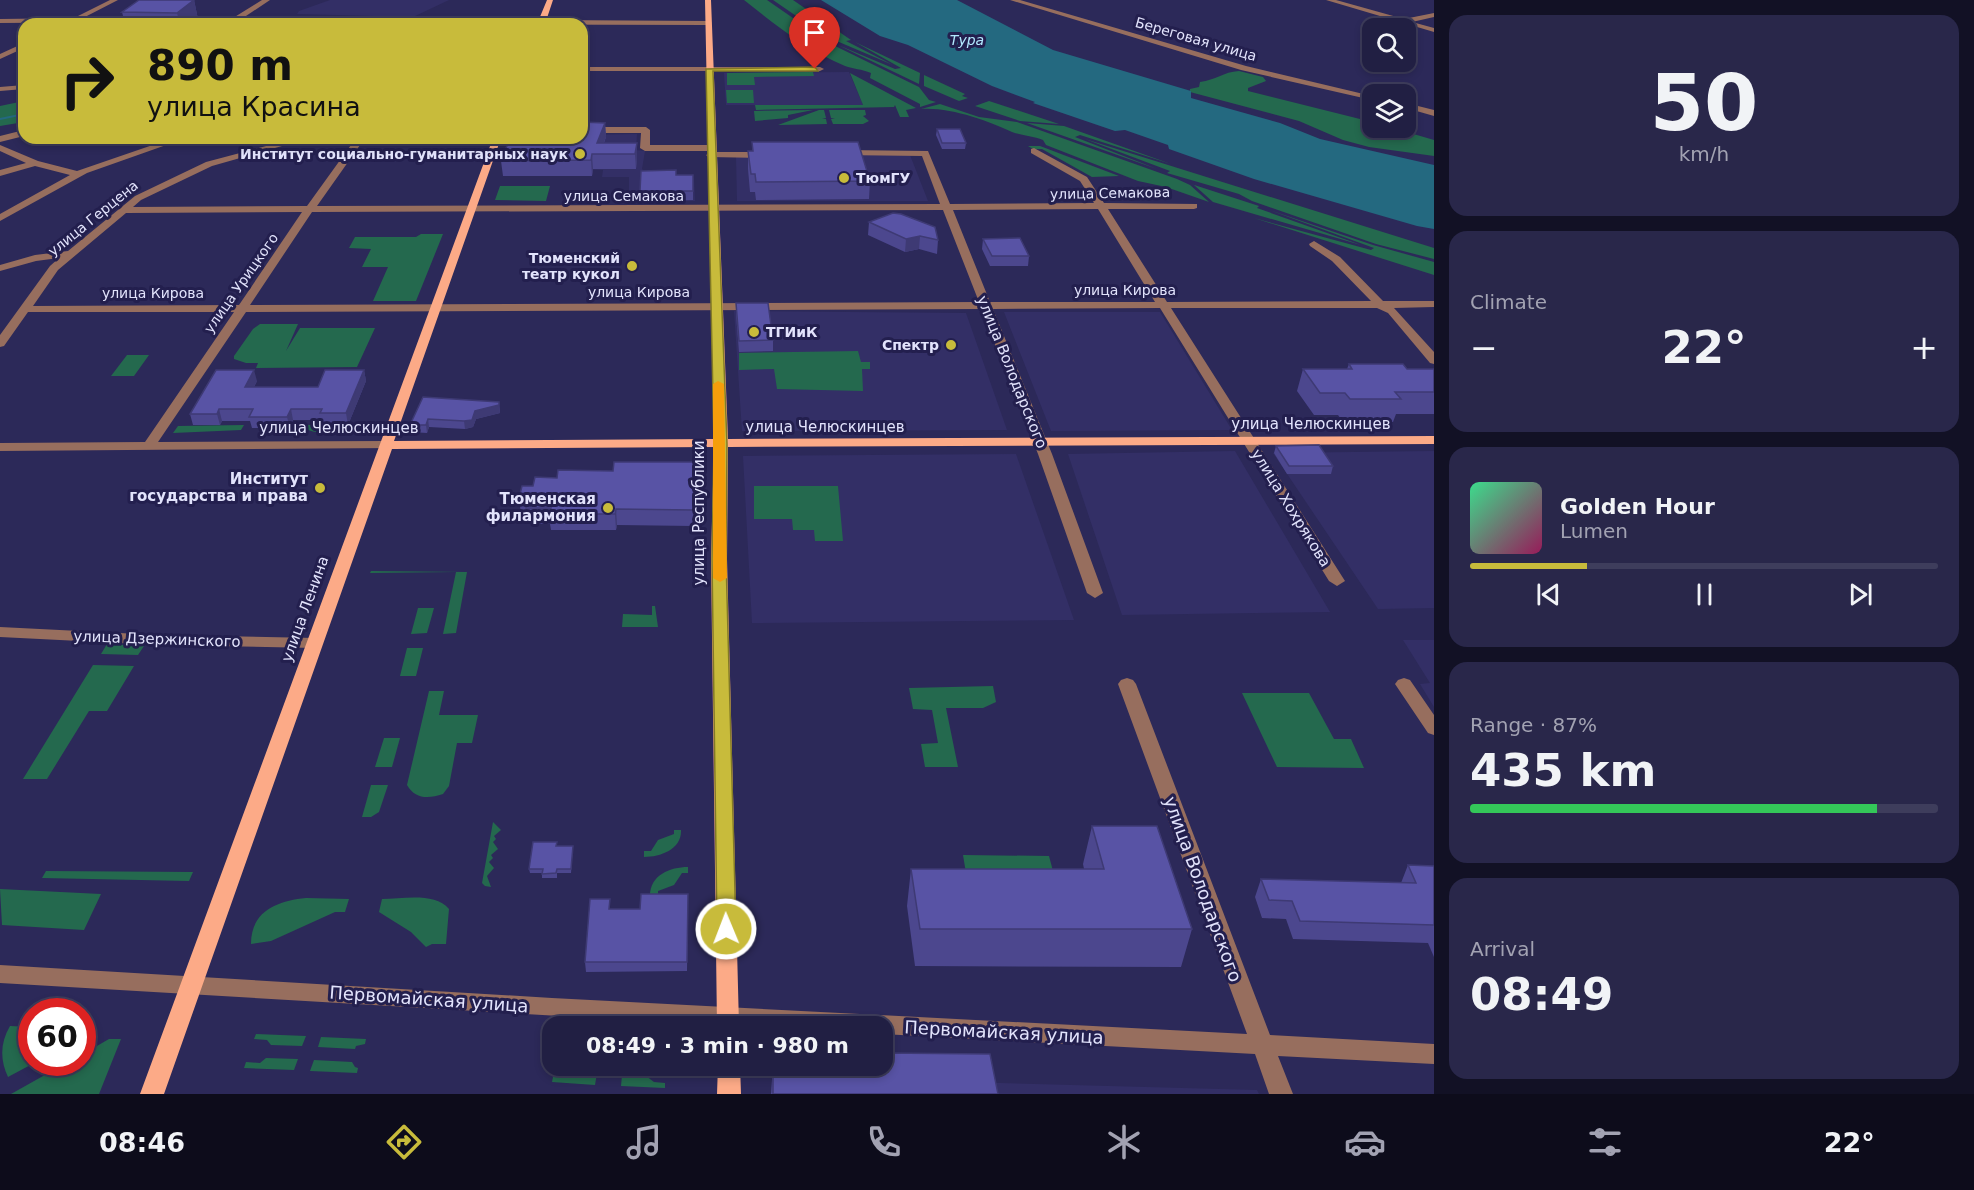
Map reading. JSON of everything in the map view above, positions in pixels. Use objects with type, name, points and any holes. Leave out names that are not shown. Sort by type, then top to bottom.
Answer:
[{"type":"main road","points":[[543,18],[550,0]]},
{"type":"main road","name":"улица Республики","points":[[708,0],[712,209],[721,444],[719,559],[728,1016]]},
{"type":"main road","name":"улица Ленина","points":[[152,1094],[495,144]]},
{"type":"main road","name":"улица Челюскинцев","points":[[387,445],[1434,440]]},
{"type":"main road","points":[[729,1076],[729,1094]]},
{"type":"street","points":[[79,18],[115,0]]},
{"type":"street","points":[[239,18],[267,0]]},
{"type":"street","name":"Береговая улица","points":[[1013,0],[1244,68],[1362,96]]},
{"type":"street","points":[[1329,0],[1389,18]]},
{"type":"street","points":[[1416,19],[1434,15]]},
{"type":"street","points":[[0,21],[18,21]]},
{"type":"street","points":[[588,24],[708,23]]},
{"type":"street","points":[[1416,26],[1434,30]]},
{"type":"street","points":[[0,57],[18,48]]},
{"type":"street","points":[[588,69],[820,69]]},
{"type":"street","points":[[0,89],[18,88]]},
{"type":"street","points":[[1416,108],[1434,113]]},
{"type":"street","points":[[588,130],[646,130],[645,148],[781,155]]},
{"type":"street","points":[[0,139],[18,135]]},
{"type":"street","points":[[0,218],[72,179],[76,174],[164,144]]},
{"type":"street","name":"улица Герцена","points":[[0,343],[54,268],[138,198],[181,176],[228,158],[281,144]]},
{"type":"street","name":"улица Урицкого","points":[[149,446],[309,210],[357,144]]},
{"type":"street","points":[[0,148],[35,163],[76,174]]},
{"type":"street","name":"улица Хохрякова","points":[[1034,150],[1045,158],[1071,168],[1084,179],[1337,581]]},
{"type":"street","name":"улица Володарского","points":[[837,153],[925,153],[1040,442],[1095,592]]},
{"type":"street","points":[[0,173],[35,163]]},
{"type":"street","name":"улица Семакова","points":[[126,210],[1194,206]]},
{"type":"street","points":[[1314,244],[1336,259],[1381,305],[1392,311],[1434,360]]},
{"type":"street","points":[[0,268],[35,258],[69,254]]},
{"type":"street","name":"улица Кирова","points":[[24,309],[1434,304]]},
{"type":"street","name":"улица Челюскинцев","points":[[0,447],[387,445]]},
{"type":"street","name":"улица Дзержинского","points":[[0,632],[159,640],[315,643]]},
{"type":"street","name":"улица Володарского","points":[[1127,684],[1281,1094]]},
{"type":"street","points":[[1404,684],[1434,729]]},
{"type":"street","name":"Первомайская улица","points":[[0,975],[190,985],[653,1016]]},
{"type":"street","name":"Первомайская улица","points":[[893,1029],[1434,1054]]},
{"type":"shaded area","points":[[330,0],[449,0],[413,17],[297,14],[299,11]]},
{"type":"shaded area","points":[[849,72],[863,105],[726,105],[724,73]]},
{"type":"shaded area","points":[[637,134],[636,150],[645,151],[642,169],[646,173],[646,178],[694,178],[695,201],[629,201],[629,177],[602,177],[603,170],[573,169],[580,144],[588,144],[588,135]]},
{"type":"shaded area","points":[[910,155],[928,201],[737,201],[736,157]]},
{"type":"shaded area","points":[[734,311],[966,313],[1007,430],[742,431]]},
{"type":"shaded area","points":[[1004,312],[1160,312],[1232,430],[1051,431]]},
{"type":"shaded area","points":[[1235,451],[1330,612],[1122,615],[1068,454]]},
{"type":"shaded area","points":[[1434,451],[1434,608],[1378,609],[1273,453]]},
{"type":"shaded area","points":[[1016,454],[1074,620],[752,623],[743,456]]},
{"type":"shaded area","points":[[1403,640],[1434,640],[1434,707],[1420,684],[1430,683]]},
{"type":"shaded area","points":[[775,1077],[1257,1090],[1259,1094],[775,1094]]},
{"type":"green space","points":[[744,0],[767,0],[829,43],[919,87],[929,100],[936,102],[920,107],[920,104],[870,78],[871,73],[831,60],[805,45]]},
{"type":"green space","points":[[773,0],[793,0],[851,40],[846,41],[893,65],[839,42],[834,42]]},
{"type":"green space","points":[[855,42],[920,73],[919,84],[838,45],[895,69],[901,68]]},
{"type":"green space","points":[[1239,71],[1263,77],[1266,81],[1248,88],[1248,91],[1362,120],[1362,138],[1416,138],[1416,135],[1434,140],[1434,156],[1369,147],[1343,140],[1299,121],[1190,92],[1190,89],[1199,87],[1200,82]]},
{"type":"green space","points":[[813,72],[814,76],[754,77],[755,85],[727,85],[727,73]]},
{"type":"green space","points":[[850,73],[916,108],[906,110],[909,117],[900,117],[895,105],[894,107],[756,110],[755,105],[863,105]]},
{"type":"green space","points":[[924,75],[965,94],[962,96],[968,98],[959,101],[924,86]]},
{"type":"green space","points":[[726,90],[753,90],[754,103],[727,103]]},
{"type":"green space","points":[[989,101],[1059,124],[1020,121],[975,106]]},
{"type":"green space","points":[[18,102],[18,123],[0,126],[0,106]]},
{"type":"green space","points":[[940,104],[979,117],[1017,122],[1177,179],[1190,185],[1209,202],[1166,187],[1138,181],[1046,145],[1043,140],[1012,132],[981,119],[945,110],[921,109]]},
{"type":"green space","points":[[813,110],[788,115],[788,118],[755,121],[754,111]]},
{"type":"green space","points":[[824,110],[826,118],[822,118],[826,119],[827,124],[778,125]]},
{"type":"green space","points":[[829,110],[865,110],[866,115],[863,116],[869,121],[863,124],[833,124],[831,119],[835,118],[831,118]]},
{"type":"green space","points":[[1027,123],[1064,126],[1171,164],[1080,135],[1075,137],[1157,169]]},
{"type":"green space","points":[[1085,139],[1434,248],[1434,259],[1376,244],[1252,201],[1239,194],[1167,173],[1170,171]]},
{"type":"green space","points":[[1028,146],[1040,146],[1119,176],[1092,177],[1042,149],[1033,149]]},
{"type":"green space","points":[[1185,182],[1259,206],[1257,208],[1361,245],[1213,202],[1194,185]]},
{"type":"green space","points":[[500,186],[550,186],[546,201],[495,200]]},
{"type":"green space","points":[[1269,210],[1373,245],[1434,262],[1434,275],[1254,218],[1371,250],[1374,248]]},
{"type":"green space","points":[[421,234],[443,234],[416,301],[373,301],[388,267],[362,267],[371,249],[349,248],[355,237],[416,237]]},
{"type":"green space","points":[[260,324],[298,324],[286,351],[300,328],[375,328],[357,367],[256,368],[258,363],[246,363],[234,359],[234,356],[253,329]]},
{"type":"green space","points":[[858,351],[861,362],[870,362],[870,369],[862,369],[863,391],[777,389],[774,369],[739,370],[739,353]]},
{"type":"green space","points":[[127,355],[149,355],[134,376],[111,376]]},
{"type":"green space","points":[[244,425],[241,430],[173,433],[178,426]]},
{"type":"green space","points":[[296,425],[368,425],[365,433],[323,433],[295,427]]},
{"type":"green space","points":[[754,486],[838,486],[843,541],[815,541],[814,530],[793,530],[792,519],[754,519]]},
{"type":"green space","points":[[371,571],[467,572],[456,633],[443,634],[456,572],[370,573]]},
{"type":"green space","points":[[652,606],[655,606],[658,627],[622,627],[623,614],[652,615]]},
{"type":"green space","points":[[418,608],[434,608],[427,633],[411,634]]},
{"type":"green space","points":[[107,644],[144,646],[138,655],[101,654]]},
{"type":"green space","points":[[407,648],[423,648],[416,676],[400,676]]},
{"type":"green space","points":[[93,665],[134,666],[107,711],[89,711],[47,779],[23,779]]},
{"type":"green space","points":[[993,686],[996,702],[983,708],[946,708],[958,767],[925,767],[921,744],[938,743],[932,710],[913,709],[909,688]]},
{"type":"green space","points":[[429,691],[444,691],[439,715],[478,715],[472,743],[457,743],[449,786],[443,794],[422,797],[410,790],[407,785]]},
{"type":"green space","points":[[1242,693],[1309,693],[1334,739],[1351,739],[1364,768],[1277,767]]},
{"type":"green space","points":[[384,738],[400,738],[392,767],[375,767]]},
{"type":"green space","points":[[371,785],[388,785],[379,812],[371,817],[362,817]]},
{"type":"green space","points":[[493,822],[501,830],[494,836],[496,839],[493,842],[498,849],[491,855],[493,858],[489,862],[494,868],[487,876],[491,887],[482,883]]},
{"type":"green space","points":[[674,830],[681,830],[674,847],[657,855],[644,857],[644,851],[651,851],[658,840],[674,834]]},
{"type":"green space","points":[[963,855],[1049,856],[1058,890],[969,891]]},
{"type":"green space","points":[[688,867],[688,873],[682,873],[674,885],[658,891],[658,895],[650,896],[653,883],[662,874]]},
{"type":"green space","points":[[46,871],[193,872],[189,881],[42,878]]},
{"type":"green space","points":[[0,889],[101,894],[84,930],[2,925]]},
{"type":"green space","points":[[306,898],[349,899],[345,912],[335,912],[271,941],[251,944],[256,923],[268,910],[285,902]]},
{"type":"green space","points":[[427,898],[443,904],[449,909],[446,944],[432,944],[426,947],[411,932],[379,912],[382,899]]},
{"type":"green space","points":[[10,1026],[18,1026],[18,1072],[8,1077],[2,1052],[4,1039]]},
{"type":"green space","points":[[256,1034],[306,1036],[302,1046],[271,1045],[267,1040],[254,1039]]},
{"type":"green space","points":[[321,1037],[366,1039],[365,1044],[356,1046],[355,1049],[318,1047]]},
{"type":"green space","points":[[109,1039],[121,1039],[99,1094],[11,1094],[43,1076],[96,1076],[96,1046]]},
{"type":"green space","points":[[266,1058],[298,1059],[294,1070],[244,1068],[246,1062],[260,1063]]},
{"type":"green space","points":[[314,1060],[352,1062],[358,1068],[357,1073],[310,1071]]},
{"type":"green space","points":[[596,1076],[595,1085],[552,1082],[553,1077]]},
{"type":"green space","points":[[622,1076],[646,1076],[654,1082],[665,1083],[665,1088],[621,1086]]},
{"type":"water","name":"Тура","points":[[821,0],[957,0],[1053,50],[1191,91],[1191,98],[1280,123],[1320,139],[1434,165],[1434,229],[1254,179],[1169,149],[1168,145],[1125,130],[1115,131],[1033,103],[1035,102],[992,86],[908,45],[880,36]]},
{"type":"building","points":[[139,0],[194,0],[177,13],[122,12]]},
{"type":"building","points":[[588,122],[605,123],[597,143],[637,143],[635,154],[592,154],[591,160],[501,161],[508,144],[588,144]]},
{"type":"building","points":[[937,129],[960,129],[966,143],[942,143]]},
{"type":"building","points":[[752,142],[858,142],[870,181],[756,182],[755,174],[751,174],[748,151],[753,151]]},
{"type":"building","points":[[676,170],[676,175],[693,175],[693,191],[640,191],[641,171]]},
{"type":"building","points":[[893,213],[935,227],[938,240],[920,236],[906,239],[869,222]]},
{"type":"building","points":[[1020,238],[1029,256],[992,256],[983,239]]},
{"type":"building","name":"ТГИиК","points":[[736,303],[768,303],[773,340],[739,341]]},
{"type":"building","points":[[1349,364],[1403,364],[1407,369],[1434,369],[1434,392],[1395,392],[1401,399],[1350,399],[1345,393],[1320,393],[1303,369],[1352,369]]},
{"type":"building","points":[[216,370],[254,370],[245,387],[318,387],[325,370],[364,370],[346,413],[320,413],[322,409],[291,409],[287,417],[249,417],[253,409],[219,409],[217,414],[190,414]]},
{"type":"building","points":[[423,397],[499,402],[499,405],[475,411],[472,420],[428,419],[426,425],[410,425]]},
{"type":"building","points":[[1319,445],[1333,466],[1289,466],[1276,446]]},
{"type":"building","name":"Тюменская филармония","points":[[614,462],[695,462],[693,510],[616,509],[615,514],[549,514],[551,508],[526,508],[528,498],[519,498],[522,486],[533,486],[535,477],[557,478],[558,470],[613,471]]},
{"type":"building","points":[[1092,826],[1157,826],[1192,929],[920,929],[911,869],[1104,869]]},
{"type":"building","points":[[533,842],[557,842],[556,846],[573,846],[571,869],[557,869],[556,873],[542,874],[543,869],[529,869]]},
{"type":"building","points":[[1408,865],[1434,866],[1434,925],[1300,921],[1292,901],[1269,900],[1261,879],[1416,883]]},
{"type":"building","points":[[641,894],[688,894],[687,962],[585,962],[590,899],[610,899],[609,909],[640,909]]},
{"type":"building","points":[[893,1053],[990,1054],[998,1094],[773,1094],[773,1076],[893,1076]]},
{"type":"waterway","points":[[0,119],[18,115]]},
{"type":"slow traffic","points":[[718,384],[721,444],[720,578]]},
{"type":"place","name":"Институт социально-гуманитарных наук","points":[[580,154]]},
{"type":"place","name":"ТюмГУ","points":[[844,178]]},
{"type":"place","name":"Тюменский театр кукол","points":[[632,266]]},
{"type":"place","name":"ТГИиК","points":[[754,332]]},
{"type":"place","name":"Спектр","points":[[951,345]]},
{"type":"place","name":"Институт государства и права","points":[[320,488]]},
{"type":"place","name":"Тюменская филармония","points":[[608,508]]},
{"type":"route","points":[[726,929],[719,559],[721,444],[709,69],[815,69]]}]
